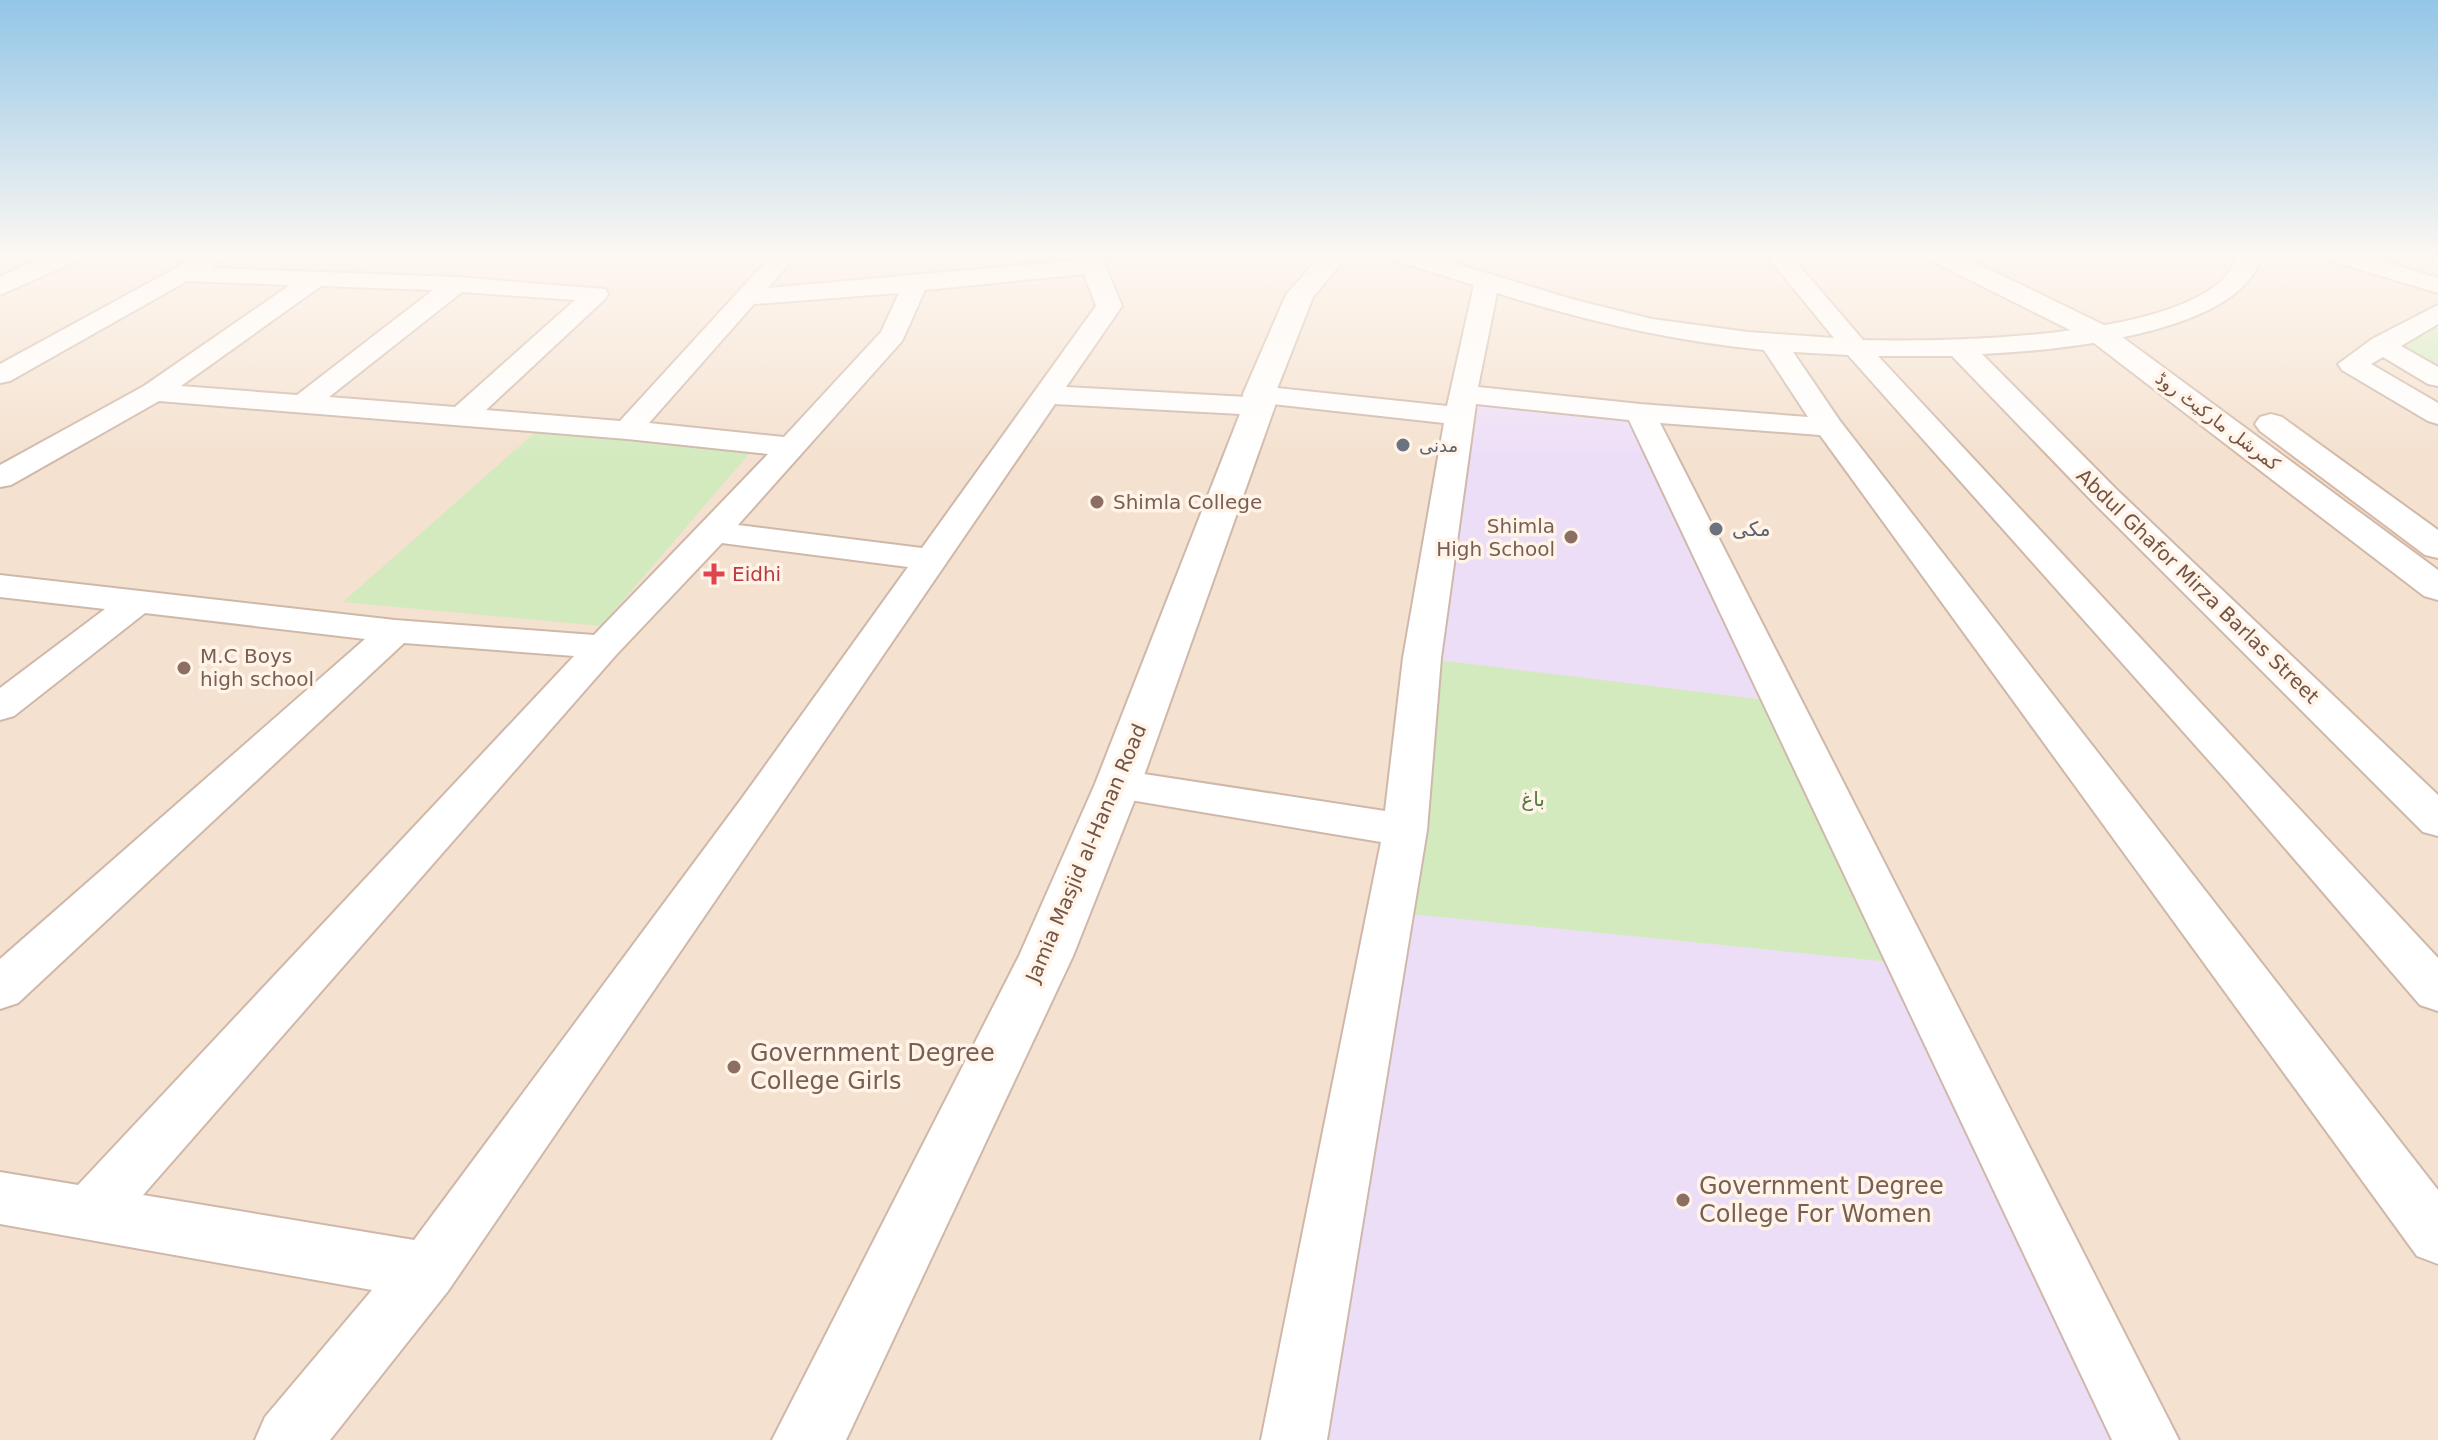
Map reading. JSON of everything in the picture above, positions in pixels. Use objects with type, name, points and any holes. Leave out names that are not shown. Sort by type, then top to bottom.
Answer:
[{"type":"main road","name":"Jamia Masjid al-Hanan Road","points":[[808,1440],[1046,956],[1118,784],[1289,323]]},
{"type":"main road","name":"کمرشل مارکیٹ روڈ","points":[[2095,323],[2113,331],[2438,588]]},
{"type":"main road","name":"کمرشل مارکیٹ روڈ","points":[[2098,323],[2241,403],[2438,547]]},
{"type":"street","points":[[0,375],[94,323]]},
{"type":"street","points":[[0,478],[154,392],[252,323]]},
{"type":"street","points":[[303,404],[407,323]]},
{"type":"street","points":[[461,417],[564,323]]},
{"type":"street","points":[[627,430],[724,323]]},
{"type":"street","points":[[90,1213],[603,647],[714,532],[893,335],[898,323]]},
{"type":"street","points":[[288,1440],[427,1271],[1097,323]]},
{"type":"street","points":[[1297,1439],[1405,830],[1422,658],[1461,405],[1478,323]]},
{"type":"street","points":[[1641,323],[1774,344],[1961,349],[2060,342],[2142,323]]},
{"type":"street","points":[[1835,323],[2438,991]]},
{"type":"street","points":[[2424,323],[2352,364],[2438,415]]},
{"type":"street","points":[[1774,344],[1829,427],[2438,1236]]},
{"type":"street","points":[[2381,345],[2438,378]]},
{"type":"street","name":"Abdul Ghafor Mirza Barlas Street","points":[[1961,349],[2105,496],[2438,821]]},
{"type":"street","points":[[154,392],[627,430],[789,447]]},
{"type":"street","points":[[1048,395],[1461,405],[1640,413],[1829,427]]},
{"type":"street","points":[[1640,413],[2146,1440]]},
{"type":"street","points":[[714,532],[932,560]]},
{"type":"street","points":[[0,586],[395,631],[603,647]]},
{"type":"street","points":[[0,707],[137,602]]},
{"type":"street","points":[[0,989],[395,631]]},
{"type":"street","points":[[1118,784],[1405,830]]},
{"type":"street","points":[[0,1198],[427,1271]]},
{"type":"shaded area","points":[[0,323],[2438,323],[2438,1440],[0,1440]]},
{"type":"shaded area","name":"Shimla High School","points":[[1463,394],[1640,413],[1782,702],[1422,658]]},
{"type":"shaded area","name":"Government Degree College For Women","points":[[1391,912],[1912,964],[2146,1440],[1303,1440]]},
{"type":"green space","points":[[2437,325],[2438,367],[2400,346]]},
{"type":"green space","points":[[540,428],[754,448],[601,626],[343,602]]},
{"type":"green space","name":"باغ","points":[[1422,658],[1782,702],[1912,964],[1391,912]]},
{"type":"place","name":"مدنی","points":[[1403,445]]},
{"type":"place","name":"Shimla College","points":[[1097,502]]},
{"type":"place","name":"مکی","points":[[1716,529]]},
{"type":"place","name":"Shimla High School","points":[[1571,537]]},
{"type":"place","name":"Eidhi","points":[[714,574]]},
{"type":"place","name":"M.C Boys high school","points":[[184,668]]},
{"type":"place","name":"Government Degree College Girls","points":[[734,1067]]},
{"type":"place","name":"Government Degree College For Women","points":[[1683,1200]]}]
